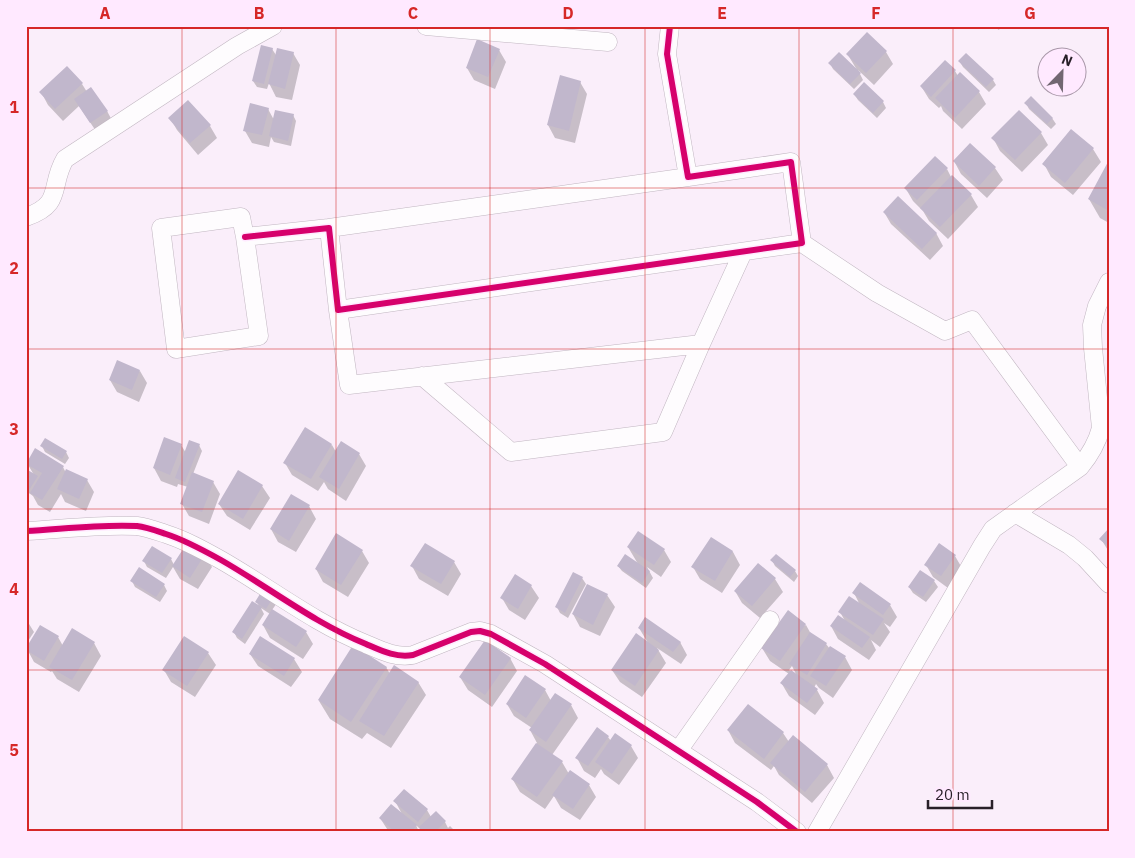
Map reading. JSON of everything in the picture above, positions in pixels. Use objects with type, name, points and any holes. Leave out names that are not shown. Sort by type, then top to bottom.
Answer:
[{"type":"street","points":[[26,217],[44,209],[52,200],[59,168],[64,159],[237,46],[273,26]]},
{"type":"street","points":[[426,26],[608,42]]},
{"type":"street","points":[[670,26],[667,54],[688,177]]},
{"type":"street","points":[[245,237],[329,228],[791,162],[802,243]]},
{"type":"street","points":[[241,217],[245,237],[258,336],[176,349],[161,228],[241,217]]},
{"type":"street","points":[[329,228],[349,385],[701,344]]},
{"type":"street","points":[[338,310],[802,243],[877,293],[945,331],[972,320],[1080,467]]},
{"type":"street","points":[[422,376],[511,452],[663,432],[742,252]]},
{"type":"street","points":[[818,832],[993,529],[1080,467],[1094,447],[1101,428],[1092,325],[1097,306],[1109,282]]},
{"type":"street","points":[[1014,513],[1069,545],[1085,558],[1109,584]]},
{"type":"street","points":[[26,531],[138,526],[167,534],[197,546],[240,571],[288,603],[342,634],[403,657],[413,655],[471,632],[491,634],[544,664],[757,802],[797,832]]},
{"type":"street","points":[[678,751],[770,620]]},
{"type":"building","points":[[867,32],[887,51],[866,73],[846,54]]},
{"type":"building","points":[[477,39],[500,49],[488,77],[466,68]]},
{"type":"building","points":[[261,45],[273,48],[264,84],[252,81]]},
{"type":"building","points":[[277,48],[294,52],[285,89],[268,84]]},
{"type":"building","points":[[839,52],[861,73],[850,84],[828,63]]},
{"type":"building","points":[[966,53],[994,79],[986,87],[958,61]]},
{"type":"building","points":[[945,60],[956,70],[931,97],[920,86]]},
{"type":"building","points":[[67,66],[83,83],[55,109],[39,92]]},
{"type":"building","points":[[960,72],[980,91],[955,118],[935,98]]},
{"type":"building","points":[[560,75],[581,81],[569,131],[547,125]]},
{"type":"building","points":[[864,82],[884,101],[873,113],[853,94]]},
{"type":"building","points":[[91,87],[108,111],[90,123],[74,99]]},
{"type":"building","points":[[1031,96],[1053,118],[1047,124],[1024,103]]},
{"type":"building","points":[[188,100],[211,125],[190,143],[168,118]]},
{"type":"building","points":[[250,103],[269,108],[262,135],[243,131]]},
{"type":"building","points":[[275,110],[294,114],[288,141],[269,136]]},
{"type":"building","points":[[1019,110],[1042,132],[1015,160],[991,138]]},
{"type":"building","points":[[1071,129],[1094,148],[1065,183],[1042,164]]},
{"type":"building","points":[[970,143],[996,167],[979,186],[953,161]]},
{"type":"building","points":[[935,156],[948,168],[917,200],[904,188]]},
{"type":"building","points":[[1109,160],[1109,211],[1088,199]]},
{"type":"building","points":[[952,175],[972,194],[940,227],[920,208]]},
{"type":"building","points":[[898,196],[937,233],[922,249],[883,212]]},
{"type":"building","points":[[117,360],[140,370],[132,390],[109,380]]},
{"type":"building","points":[[305,427],[332,444],[311,479],[283,463]]},
{"type":"building","points":[[164,437],[182,444],[170,475],[153,468]]},
{"type":"building","points":[[45,438],[67,451],[62,459],[40,446]]},
{"type":"building","points":[[189,440],[200,444],[185,482],[175,478]]},
{"type":"building","points":[[341,441],[360,453],[339,489],[319,477]]},
{"type":"building","points":[[35,448],[64,466],[42,500],[30,493],[42,473],[26,464]]},
{"type":"building","points":[[26,469],[38,476],[29,490],[26,489]]},
{"type":"building","points":[[66,469],[88,479],[79,499],[57,489]]},
{"type":"building","points":[[238,470],[263,485],[243,519],[218,504]]},
{"type":"building","points":[[192,472],[214,481],[202,512],[180,504]]},
{"type":"building","points":[[291,494],[310,505],[289,541],[270,529]]},
{"type":"building","points":[[1109,528],[1109,547],[1099,539]]},
{"type":"building","points":[[638,531],[665,549],[654,565],[627,547]]},
{"type":"building","points":[[336,533],[363,550],[341,585],[315,569]]},
{"type":"building","points":[[711,537],[733,551],[715,581],[691,567]]},
{"type":"building","points":[[187,543],[205,554],[190,578],[172,566]]},
{"type":"building","points":[[425,543],[455,561],[441,584],[410,566]]},
{"type":"building","points":[[939,543],[956,555],[941,576],[924,565]]},
{"type":"building","points":[[152,546],[172,558],[162,573],[142,561]]},
{"type":"building","points":[[625,554],[650,571],[642,583],[617,566]]},
{"type":"building","points":[[776,554],[796,570],[790,577],[770,560]]},
{"type":"building","points":[[758,563],[776,578],[752,606],[734,591]]},
{"type":"building","points":[[139,567],[165,584],[156,597],[130,581]]},
{"type":"building","points":[[920,570],[935,580],[923,597],[908,587]]},
{"type":"building","points":[[573,572],[583,577],[565,613],[555,607]]},
{"type":"building","points":[[515,574],[532,585],[518,609],[500,598]]},
{"type":"building","points":[[860,582],[891,604],[883,615],[852,593]]},
{"type":"building","points":[[587,584],[608,594],[593,625],[572,614]]},
{"type":"building","points":[[263,589],[274,596],[266,609],[255,602]]},
{"type":"building","points":[[849,596],[884,619],[873,635],[838,612]]},
{"type":"building","points":[[252,601],[262,607],[242,639],[232,632]]},
{"type":"building","points":[[272,609],[307,631],[296,647],[262,625]]},
{"type":"building","points":[[788,610],[806,624],[780,661],[761,648]]},
{"type":"building","points":[[838,615],[870,637],[862,648],[830,626]]},
{"type":"building","points":[[645,617],[681,642],[673,652],[638,628]]},
{"type":"building","points":[[40,625],[59,636],[44,661],[26,650]]},
{"type":"building","points":[[72,628],[95,642],[72,680],[49,667]]},
{"type":"building","points":[[810,632],[827,643],[807,675],[789,664]]},
{"type":"building","points":[[636,633],[659,650],[635,686],[611,670]]},
{"type":"building","points":[[184,636],[209,652],[187,686],[162,670]]},
{"type":"building","points":[[260,636],[295,658],[284,676],[249,654]]},
{"type":"building","points":[[485,640],[511,658],[485,695],[459,677]]},
{"type":"building","points":[[353,645],[387,667],[351,722],[318,700]]},
{"type":"building","points":[[830,646],[846,656],[826,686],[810,676]]},
{"type":"building","points":[[394,665],[419,682],[384,736],[359,721]]},
{"type":"building","points":[[791,670],[818,689],[807,703],[780,683]]},
{"type":"building","points":[[525,675],[546,689],[526,718],[506,704]]},
{"type":"building","points":[[555,693],[572,704],[546,742],[529,730]]},
{"type":"building","points":[[748,704],[784,732],[764,759],[727,730]]},
{"type":"building","points":[[597,727],[609,736],[588,766],[575,758]]},
{"type":"building","points":[[615,733],[632,745],[612,774],[595,762]]},
{"type":"building","points":[[793,735],[828,764],[805,792],[770,763]]},
{"type":"building","points":[[536,743],[563,761],[537,797],[511,779]]},
{"type":"building","points":[[570,770],[590,784],[573,809],[552,795]]},
{"type":"building","points":[[404,789],[428,809],[418,822],[393,801]]},
{"type":"building","points":[[391,804],[417,825],[411,832],[395,832],[379,818]]},
{"type":"building","points":[[436,811],[446,821],[435,832],[423,832],[419,827]]},
{"type":"cycle path","points":[[245,237],[329,228],[338,310],[802,243],[791,162],[688,177],[667,54],[670,26]]},
{"type":"cycle path","points":[[26,531],[123,526],[140,527],[173,536],[221,560],[328,626],[372,647],[395,655],[413,655],[471,632],[480,631],[491,634],[545,664],[757,802],[797,832]]}]
